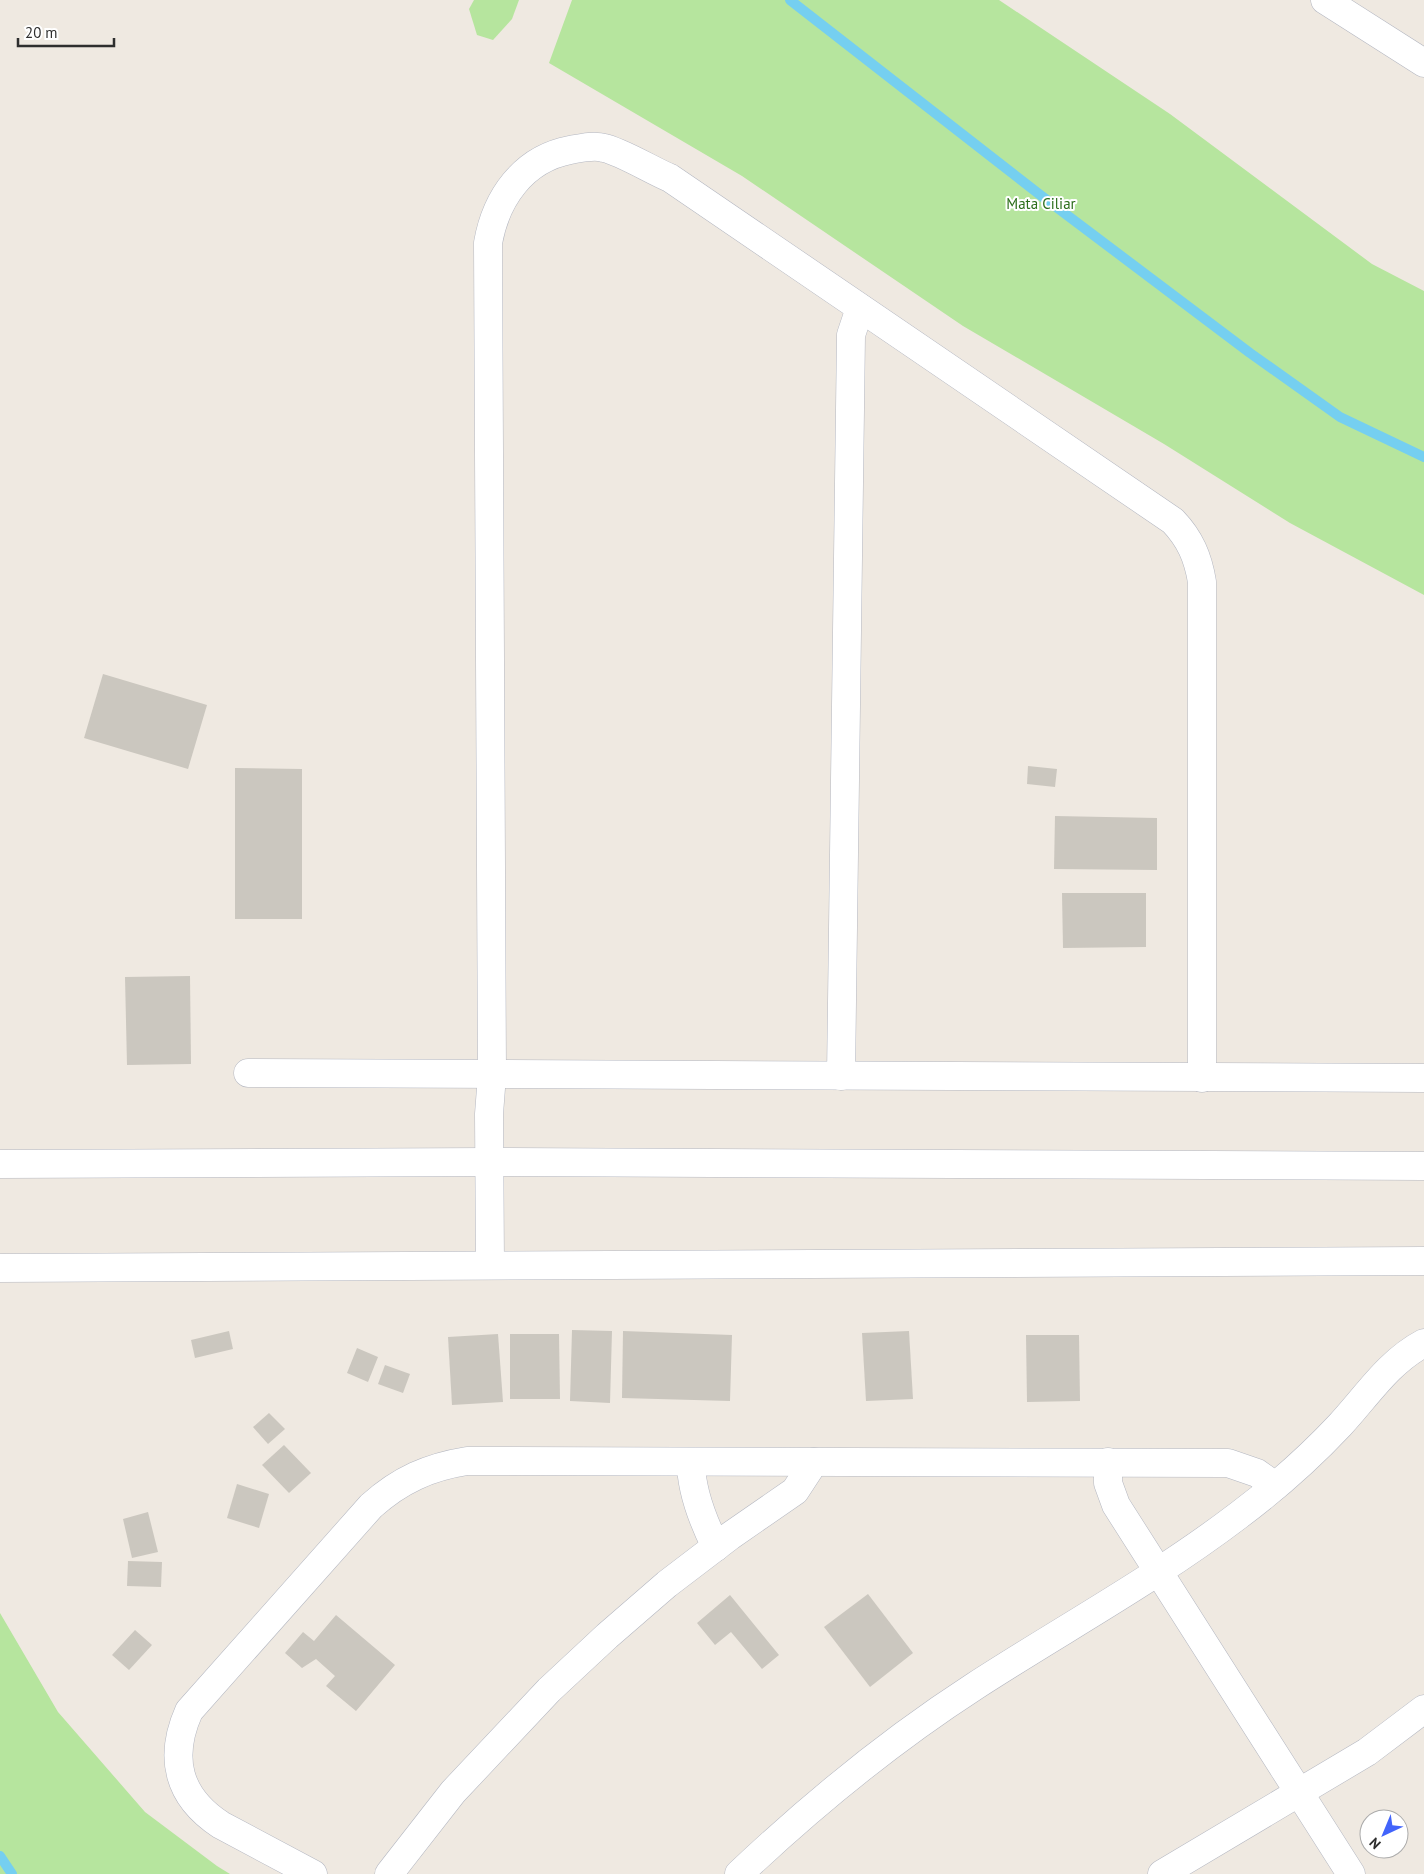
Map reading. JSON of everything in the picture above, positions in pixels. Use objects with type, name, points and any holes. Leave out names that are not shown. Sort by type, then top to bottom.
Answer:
[{"type":"street","points":[[1325,0],[1424,63]]},
{"type":"street","points":[[490,1265],[489,1114],[492,1075],[488,243],[492,223],[499,204],[510,186],[542,160],[562,152],[583,148],[604,148],[670,178],[1173,521],[1184,533],[1193,547],[1199,564],[1202,582],[1202,1078]]},
{"type":"street","points":[[841,1076],[851,335],[860,308]]},
{"type":"street","points":[[248,1073],[1424,1078]]},
{"type":"street","points":[[0,1164],[490,1162],[1424,1166]]},
{"type":"street","points":[[0,1268],[1424,1261]]},
{"type":"street","points":[[739,1874],[831,1792],[902,1737],[975,1686],[1159,1573],[1276,1486],[1340,1425],[1385,1372],[1404,1356],[1424,1343]]},
{"type":"street","points":[[314,1874],[207,1816],[195,1804],[186,1789],[177,1757],[178,1741],[189,1712],[371,1506],[394,1487],[419,1473],[442,1465],[467,1461],[1228,1462],[1257,1473],[1276,1486]]},
{"type":"street","points":[[692,1462],[691,1480],[709,1533],[716,1546]]},
{"type":"street","points":[[389,1874],[453,1792],[549,1690],[607,1636],[716,1546],[795,1491],[814,1462]]},
{"type":"street","points":[[1108,1462],[1108,1483],[1116,1504],[1351,1874]]},
{"type":"street","points":[[1162,1874],[1300,1794],[1367,1752],[1424,1709]]},
{"type":"green space","points":[[474,0],[519,0],[512,19],[493,40],[477,35],[469,9]]},
{"type":"green space","name":"Mata Ciliar","points":[[572,0],[999,0],[1170,114],[1372,264],[1424,291],[1424,595],[1290,523],[1164,444],[963,326],[742,176],[549,63]]},
{"type":"green space","points":[[0,1613],[58,1712],[145,1812],[230,1874],[0,1874]]},
{"type":"building","points":[[103,674],[207,705],[188,769],[84,738]]},
{"type":"building","points":[[1028,766],[1057,769],[1055,787],[1027,784]]},
{"type":"building","points":[[235,768],[302,769],[302,919],[235,919]]},
{"type":"building","points":[[1055,816],[1157,818],[1157,870],[1054,869]]},
{"type":"building","points":[[1062,893],[1146,893],[1146,947],[1063,948]]},
{"type":"building","points":[[190,976],[191,1064],[127,1065],[125,977]]},
{"type":"building","points":[[572,1330],[612,1331],[610,1403],[570,1401]]},
{"type":"building","points":[[229,1331],[233,1349],[195,1358],[191,1340]]},
{"type":"building","points":[[623,1331],[732,1335],[730,1401],[622,1398]]},
{"type":"building","points":[[909,1331],[913,1399],[866,1401],[862,1333]]},
{"type":"building","points":[[498,1334],[503,1402],[452,1405],[448,1337]]},
{"type":"building","points":[[510,1334],[559,1334],[560,1399],[510,1399]]},
{"type":"building","points":[[1026,1335],[1079,1335],[1080,1401],[1027,1402]]},
{"type":"building","points":[[357,1348],[378,1357],[368,1382],[347,1373]]},
{"type":"building","points":[[385,1365],[410,1374],[403,1393],[378,1384]]},
{"type":"building","points":[[269,1413],[285,1429],[268,1444],[253,1427]]},
{"type":"building","points":[[284,1445],[311,1473],[289,1493],[262,1465]]},
{"type":"building","points":[[237,1484],[269,1494],[259,1528],[227,1518]]},
{"type":"building","points":[[148,1512],[158,1552],[132,1558],[123,1519]]},
{"type":"building","points":[[128,1561],[162,1562],[161,1587],[127,1586]]},
{"type":"building","points":[[868,1594],[913,1653],[870,1687],[824,1627]]},
{"type":"building","points":[[730,1595],[779,1655],[762,1669],[731,1632],[715,1645],[697,1623]]},
{"type":"building","points":[[336,1615],[395,1665],[356,1711],[326,1686],[335,1676],[316,1659],[302,1668],[285,1653],[303,1632],[314,1641]]},
{"type":"building","points":[[135,1630],[152,1645],[129,1670],[112,1655]]},
{"type":"waterway","points":[[790,0],[1039,194],[1250,353],[1340,417],[1424,457]]},
{"type":"waterway","points":[[0,1856],[12,1874]]}]
